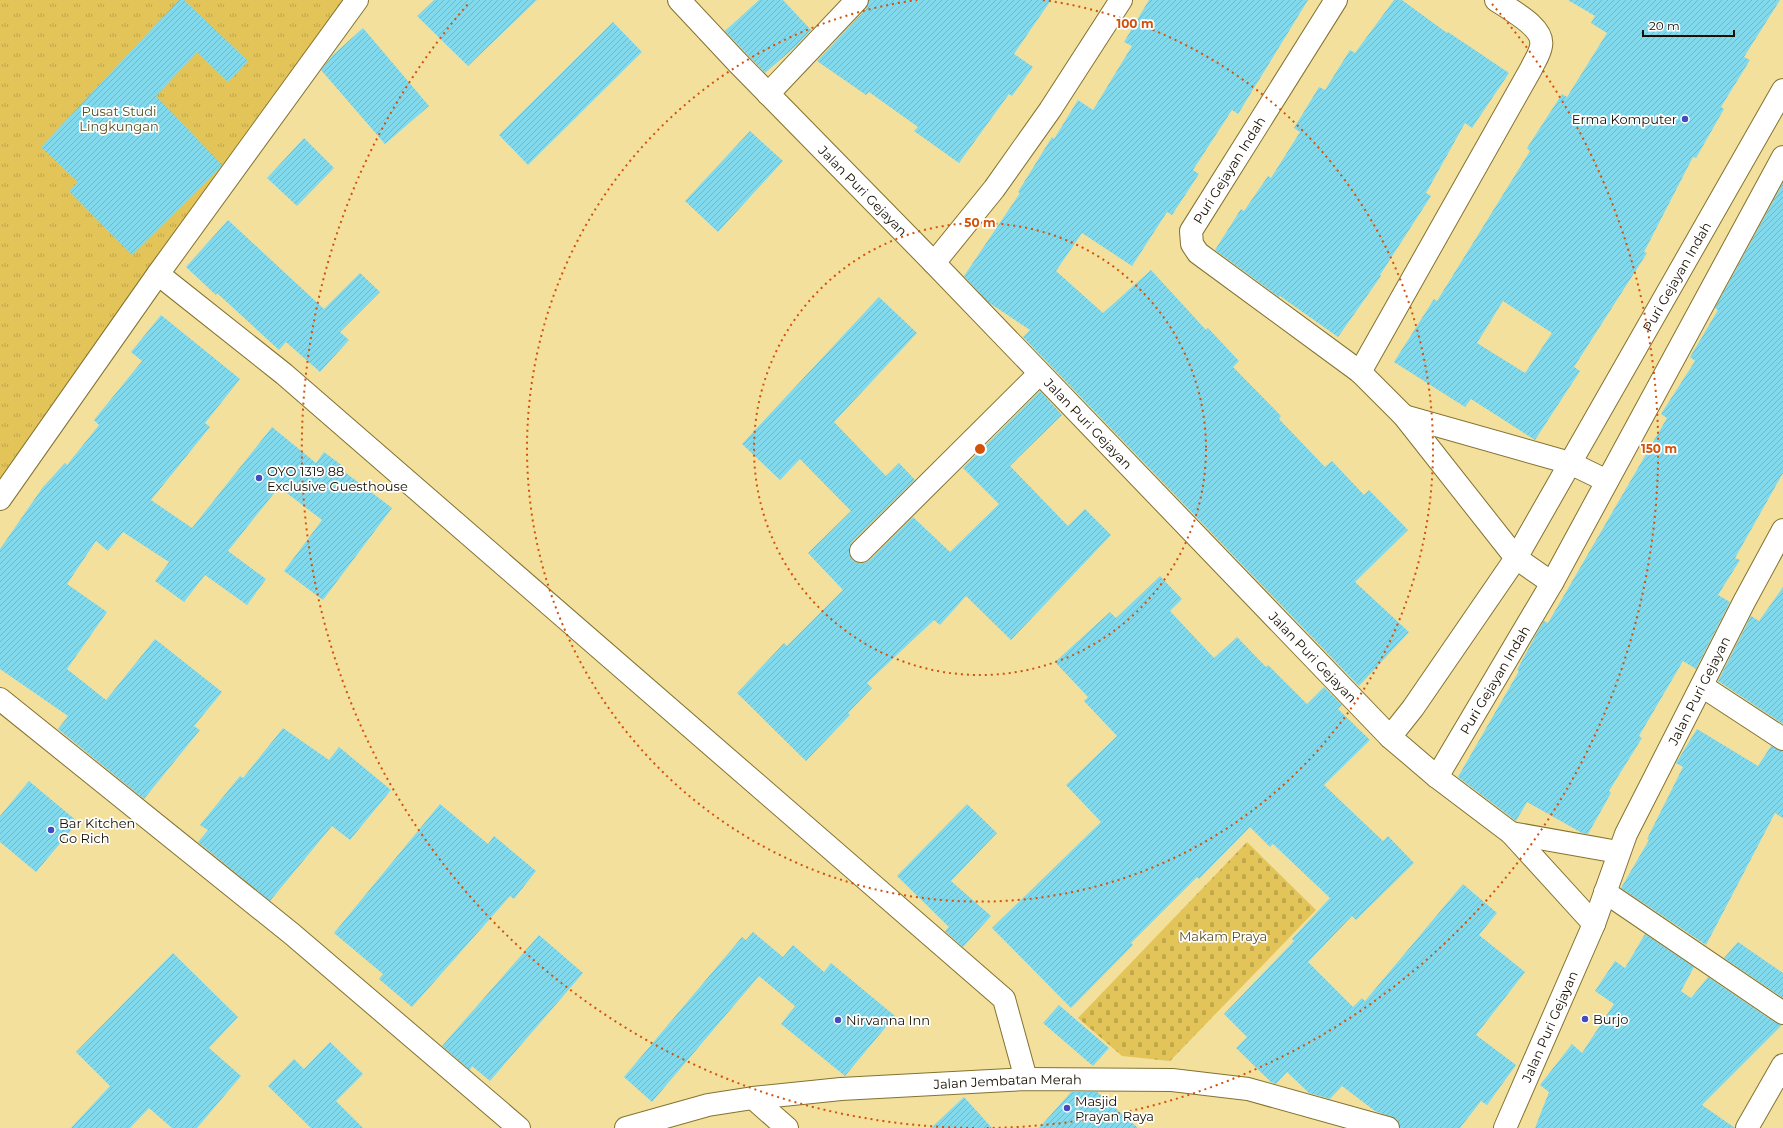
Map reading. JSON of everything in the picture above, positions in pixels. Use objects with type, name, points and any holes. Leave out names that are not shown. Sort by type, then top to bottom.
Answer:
[{"type":"street","points":[[0,499],[158,274],[357,0]]},
{"type":"street","name":"Jalan Puri Gejayan","points":[[679,0],[768,94],[934,263],[1039,374],[1390,737],[1437,777],[1511,833],[1594,924]]},
{"type":"street","points":[[768,94],[857,0]]},
{"type":"street","points":[[934,263],[994,190],[1050,110],[1121,0]]},
{"type":"street","name":"Puri Gejayan Indah","points":[[1336,0],[1191,231],[1192,244],[1198,253],[1360,372],[1404,416],[1516,558],[1552,583]]},
{"type":"street","points":[[1360,372],[1531,69],[1541,46],[1541,38],[1536,27],[1496,0]]},
{"type":"street","name":"Puri Gejayan Indah","points":[[1390,737],[1413,708],[1516,558],[1783,90]]},
{"type":"street","name":"Puri Gejayan Indah","points":[[1437,777],[1552,583],[1783,156]]},
{"type":"street","points":[[158,274],[284,374],[1004,999],[1026,1079]]},
{"type":"street","points":[[861,551],[1039,374]]},
{"type":"street","name":"Puri Gejayan Indah","points":[[1404,416],[1570,463],[1607,481]]},
{"type":"street","name":"Jalan Puri Gejayan","points":[[1505,1128],[1594,924],[1618,852],[1626,834],[1783,530]]},
{"type":"street","points":[[1702,686],[1783,739]]},
{"type":"street","points":[[0,699],[292,934],[519,1128]]},
{"type":"street","name":"Jalan Puri Gejayan","points":[[1511,833],[1618,852]]},
{"type":"street","points":[[1605,892],[1783,1013]]},
{"type":"street","points":[[1747,1128],[1783,1065]]},
{"type":"street","name":"Jalan Jembatan Merah","points":[[626,1128],[708,1105],[753,1098],[841,1089],[1026,1079],[1172,1080],[1248,1089],[1388,1128]]},
{"type":"street","points":[[753,1098],[787,1128]]},
{"type":"green space","name":"Pusat Studi Lingkungan","points":[[0,0],[362,0],[0,494]]},
{"type":"green space","name":"Makam Praya","points":[[1247,842],[1316,910],[1170,1061],[1122,1056],[1078,1018]]},
{"type":"building","points":[[179,0],[184,0],[248,61],[228,82],[197,52],[156,96],[222,165],[132,255],[69,191],[78,182],[41,147]]},
{"type":"building","points":[[434,0],[537,0],[468,66],[417,16]]},
{"type":"building","points":[[759,0],[783,0],[811,30],[796,46],[765,73],[725,31]]},
{"type":"building","points":[[869,0],[1051,0],[1014,54],[1033,67],[1012,96],[1009,94],[959,163],[914,131],[918,127],[869,92],[866,95],[817,61],[866,9]]},
{"type":"building","points":[[1149,0],[1308,0],[1238,114],[1232,110],[1193,170],[1199,174],[1172,215],[1167,212],[1132,266],[1082,233],[1056,271],[1103,313],[1151,270],[1206,330],[1208,328],[1239,361],[1233,367],[1281,416],[1279,419],[1325,467],[1332,461],[1364,495],[1369,490],[1408,530],[1355,582],[1409,632],[1359,686],[1023,337],[1030,330],[988,302],[964,276],[1020,193],[1018,192],[1052,137],[1054,139],[1078,100],[1093,110],[1132,46],[1124,42]]},
{"type":"building","points":[[1394,0],[1402,0],[1447,33],[1448,32],[1509,73],[1472,128],[1465,123],[1426,193],[1431,196],[1380,275],[1381,276],[1338,337],[1280,296],[1279,297],[1215,250],[1241,209],[1244,211],[1268,176],[1271,178],[1300,132],[1294,128],[1319,87],[1325,90],[1350,50],[1355,53]]},
{"type":"building","points":[[1568,0],[1780,0],[1744,57],[1750,60],[1721,107],[1724,109],[1696,158],[1693,157],[1644,252],[1647,253],[1574,367],[1580,371],[1535,440],[1471,399],[1465,407],[1394,362],[1434,299],[1437,301],[1530,151],[1527,148],[1562,94],[1567,97],[1607,33],[1591,23],[1595,16]],"holes":[[[1503,301],[1552,333],[1525,373],[1477,343]]]},
{"type":"building","points":[[613,22],[642,52],[528,165],[499,135]]},
{"type":"building","points":[[363,28],[429,106],[385,144],[321,70],[333,55]]},
{"type":"building","points":[[750,131],[783,161],[718,232],[685,201]]},
{"type":"building","points":[[304,138],[334,168],[297,206],[267,178]]},
{"type":"building","points":[[1783,183],[1783,473],[1735,558],[1740,560],[1718,595],[1730,602],[1696,669],[1683,661],[1639,736],[1642,738],[1609,791],[1611,793],[1588,834],[1582,833],[1527,802],[1516,821],[1458,777],[1519,671],[1517,670],[1538,631],[1544,621],[1548,623],[1667,418],[1661,414],[1695,361],[1690,357],[1718,310],[1715,308]]},
{"type":"building","points":[[228,220],[324,309],[360,273],[380,292],[340,332],[349,340],[320,372],[286,342],[279,350],[217,293],[216,295],[186,267]]},
{"type":"building","points":[[879,297],[917,333],[834,422],[886,476],[899,463],[915,480],[852,542],[849,548],[849,554],[852,560],[858,563],[864,563],[870,560],[913,517],[950,552],[999,504],[963,468],[1040,391],[1062,415],[1010,466],[1068,526],[1085,509],[1111,535],[1011,640],[966,596],[940,625],[934,620],[867,683],[872,688],[848,713],[850,715],[806,761],[737,693],[784,643],[787,646],[843,590],[808,553],[851,511],[800,459],[780,480],[742,444]]},
{"type":"building","points":[[161,315],[240,379],[205,423],[210,427],[151,500],[192,528],[272,427],[316,463],[324,452],[344,467],[342,470],[392,508],[323,600],[284,571],[322,520],[279,487],[228,551],[266,579],[247,605],[205,575],[184,602],[155,581],[169,562],[123,532],[108,551],[96,541],[67,584],[107,612],[67,669],[106,700],[155,639],[222,692],[194,726],[200,730],[144,799],[58,729],[68,716],[0,669],[0,549],[43,487],[65,463],[67,465],[99,425],[94,420],[142,361],[131,352]]},
{"type":"building","points":[[1160,576],[1182,599],[1170,611],[1214,658],[1237,637],[1266,667],[1268,665],[1307,704],[1324,687],[1342,705],[1338,709],[1370,740],[1324,785],[1383,841],[1388,836],[1414,863],[1356,920],[1352,916],[1308,962],[1353,1007],[1362,998],[1365,1001],[1463,884],[1497,913],[1479,935],[1525,972],[1476,1035],[1516,1065],[1487,1105],[1481,1101],[1460,1128],[1400,1128],[1397,1119],[1375,1111],[1342,1086],[1330,1099],[1309,1093],[1287,1072],[1276,1084],[1271,1082],[1236,1048],[1247,1037],[1224,1014],[1294,941],[1292,939],[1330,898],[1273,844],[1270,847],[1250,827],[1199,879],[1197,877],[1131,943],[1133,945],[1071,1008],[992,928],[1101,822],[1066,785],[1117,736],[1084,701],[1088,697],[1055,662],[1110,612],[1116,618]]},
{"type":"building","points":[[1783,587],[1783,724],[1718,681],[1751,616],[1759,621]]},
{"type":"building","points":[[283,728],[329,760],[339,747],[391,790],[350,840],[332,826],[270,901],[198,842],[208,830],[200,825],[240,776],[243,778]]},
{"type":"building","points":[[1697,729],[1758,766],[1771,746],[1783,751],[1783,818],[1775,813],[1706,945],[1621,888],[1649,840],[1647,839],[1683,767],[1676,763]]},
{"type":"building","points":[[29,781],[78,822],[36,872],[0,842],[0,816]]},
{"type":"building","points":[[440,804],[488,844],[494,836],[536,871],[514,899],[510,896],[412,1007],[379,979],[383,974],[334,933]]},
{"type":"building","points":[[967,804],[997,833],[951,881],[991,916],[963,947],[945,931],[949,927],[897,876]]},
{"type":"building","points":[[753,932],[783,957],[793,945],[824,972],[831,963],[895,1016],[845,1076],[781,1024],[795,1006],[759,976],[652,1102],[624,1077],[742,937],[746,940]]},
{"type":"building","points":[[1645,934],[1694,967],[1681,991],[1691,998],[1708,977],[1776,1023],[1782,1025],[1702,1105],[1735,1128],[1535,1128],[1549,1092],[1540,1085],[1572,1044],[1582,1053],[1614,1004],[1595,991],[1615,961],[1625,968]]},
{"type":"building","points":[[539,935],[583,973],[490,1081],[472,1066],[470,1070],[442,1046]]},
{"type":"building","points":[[1738,942],[1783,973],[1783,998],[1724,958]]},
{"type":"building","points":[[173,953],[238,1017],[209,1048],[241,1076],[197,1128],[172,1128],[149,1108],[130,1128],[71,1128],[110,1086],[76,1052]]},
{"type":"building","points":[[1059,1005],[1109,1048],[1093,1066],[1043,1023]]},
{"type":"building","points":[[330,1042],[363,1074],[336,1101],[363,1128],[311,1128],[268,1086],[294,1059],[304,1069]]},
{"type":"building","points":[[1071,1092],[1097,1092],[1138,1128],[1039,1128]]},
{"type":"building","points":[[964,1097],[992,1128],[931,1128]]},
{"type":"place","name":"Erma Komputer","points":[[1685,119]]},
{"type":"place","name":"OYO 1319 88 Exclusive Guesthouse","points":[[259,478]]},
{"type":"place","name":"Bar Kitchen Go Rich","points":[[51,830]]},
{"type":"place","name":"Burjo","points":[[1585,1019]]},
{"type":"place","name":"Nirvanna Inn","points":[[838,1020]]},
{"type":"place","name":"Masjid Prayan Raya","points":[[1067,1108]]}]
